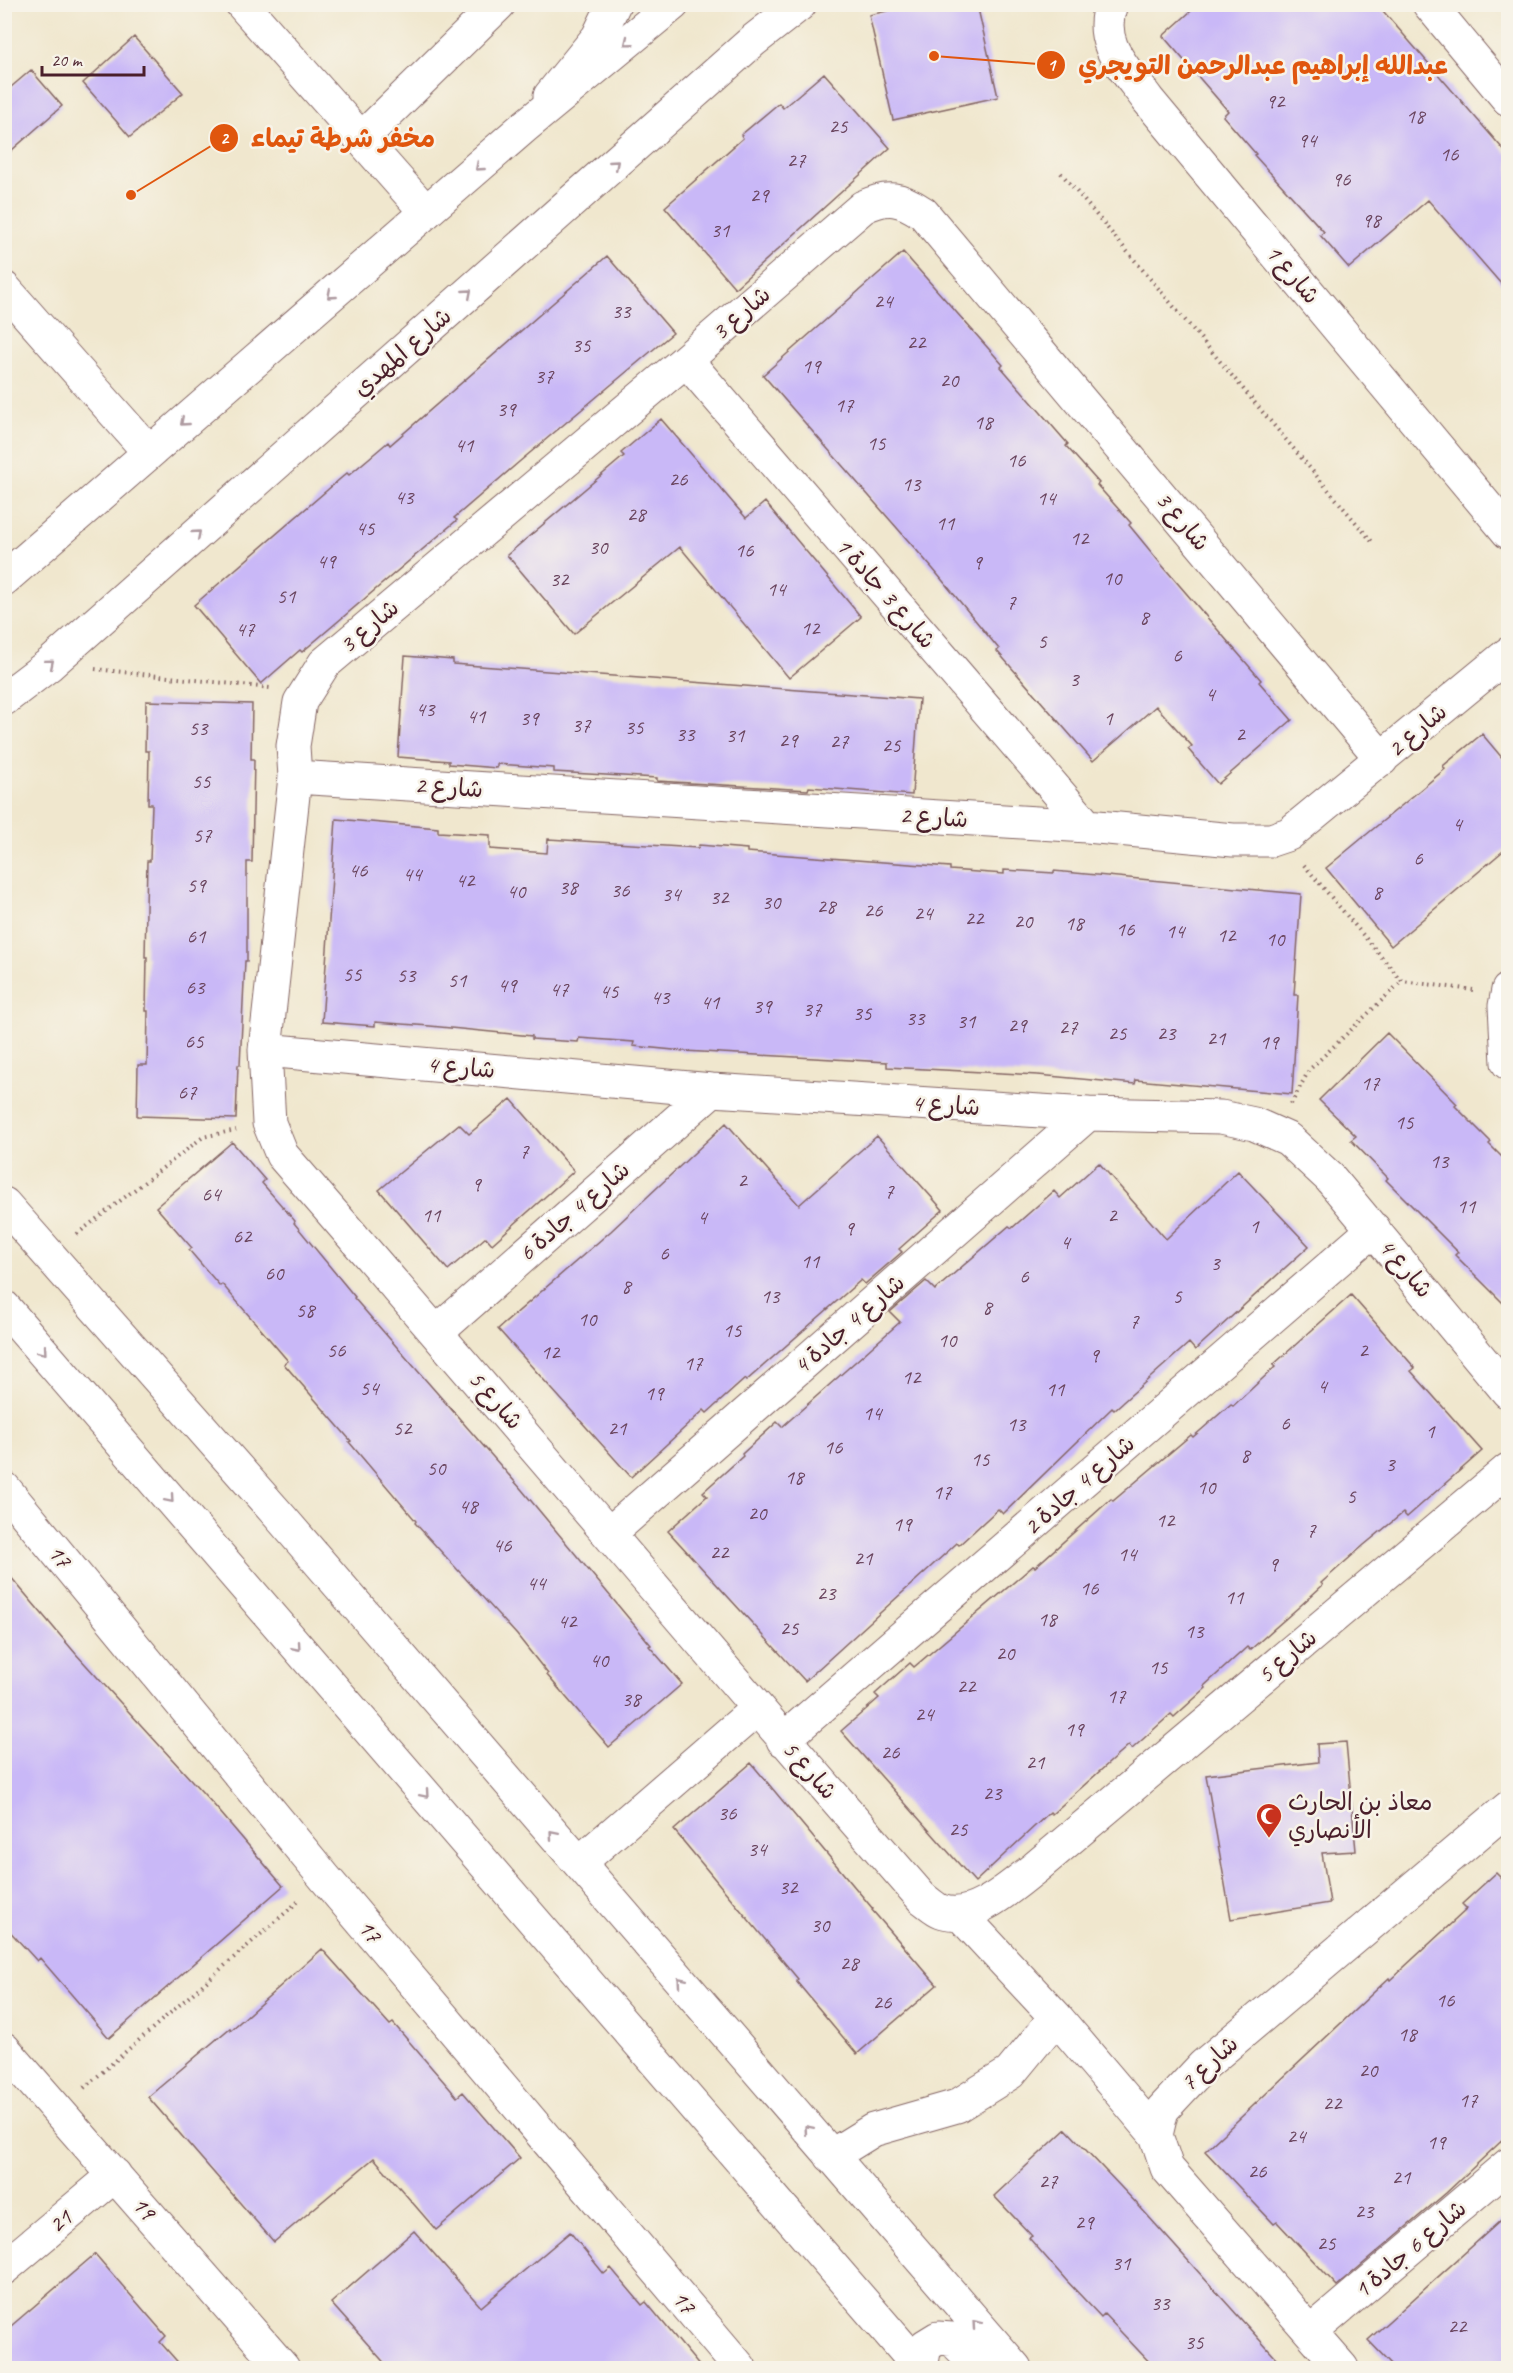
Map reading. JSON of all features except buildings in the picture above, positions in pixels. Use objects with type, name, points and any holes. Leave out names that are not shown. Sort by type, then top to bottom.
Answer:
[{"type":"street","points":[[242,4],[426,212]]},
{"type":"street","points":[[361,139],[499,4]]},
{"type":"street","points":[[524,128],[598,37],[614,4]]},
{"type":"street","points":[[4,579],[426,212],[674,4]]},
{"type":"street","points":[[754,40],[789,4]]},
{"type":"street","name":"شارع المهدي","points":[[4,699],[50,664],[754,40],[800,4]]},
{"type":"street","name":"شارع 1","points":[[1111,4],[1107,15],[1108,44],[1148,100],[1509,532]]},
{"type":"street","points":[[1429,4],[1509,99]]},
{"type":"street","name":"شارع 3","points":[[265,1050],[295,777],[293,746],[300,702],[324,664],[686,360],[863,207],[877,200],[894,199],[909,203],[923,213],[1382,759]]},
{"type":"street","points":[[4,288],[149,452]]},
{"type":"street","name":"شارع 3 جادة 1","points":[[686,360],[1087,826]]},
{"type":"street","name":"شارع 2","points":[[295,777],[1087,826],[1233,840],[1271,840],[1289,834],[1505,664]]},
{"type":"street","points":[[1508,992],[1505,1006],[1509,1063]]},
{"type":"street","name":"شارع 4","points":[[265,1050],[712,1090],[1088,1114],[1221,1117],[1254,1124],[1288,1139],[1330,1178],[1509,1392]]},
{"type":"street","name":"شارع 5","points":[[265,1050],[269,1123],[282,1155],[610,1533],[783,1740],[922,1898],[942,1911],[958,1913],[991,1902],[1035,1868],[1509,1470]]},
{"type":"street","name":"شارع 4 جادة 6","points":[[437,1332],[712,1090]]},
{"type":"street","name":"شارع 4 جادة 4","points":[[610,1533],[1088,1114]]},
{"type":"street","points":[[4,1204],[282,1519],[1015,2368]]},
{"type":"street","name":"شارع 4 جادة 2","points":[[783,1740],[1374,1229]]},
{"type":"street","points":[[4,1307],[921,2368]]},
{"type":"street","name":"17","points":[[4,1488],[325,1878],[740,2368]]},
{"type":"street","points":[[579,1863],[757,1709]]},
{"type":"street","name":"شارع 7","points":[[1156,2135],[1162,2110],[1203,2066],[1509,1808]]},
{"type":"street","points":[[958,1913],[1056,2017],[1156,2135],[1167,2168],[1342,2368]]},
{"type":"street","points":[[831,2156],[873,2130],[957,2106],[1010,2073],[1056,2017]]},
{"type":"street","name":"19","points":[[4,2049],[283,2368]]},
{"type":"street","name":"شارع 6 جادة 1","points":[[1311,2332],[1509,2165]]},
{"type":"street","name":"21","points":[[4,2268],[115,2175]]},
{"type":"street","points":[[921,2368],[925,2346],[938,2338],[952,2339],[981,2368]]},
{"type":"path","points":[[1061,173],[1374,544]]},
{"type":"path","points":[[50,664],[306,692]]},
{"type":"path","points":[[1281,837],[1402,981],[1508,992]]},
{"type":"path","points":[[1276,1133],[1309,1070],[1402,981]]},
{"type":"path","points":[[50,1255],[203,1137],[269,1123]]},
{"type":"path","points":[[58,2110],[325,1878]]},
{"type":"place","name":"عبدالله إبراهيم عبدالرحمن التويجري","points":[[934,56]]},
{"type":"place","name":"مخفر شرطة تيماء","points":[[131,195]]},
{"type":"place","name":"معاذ بن الحارث الأنصاري","points":[[1269,1839]]}]
